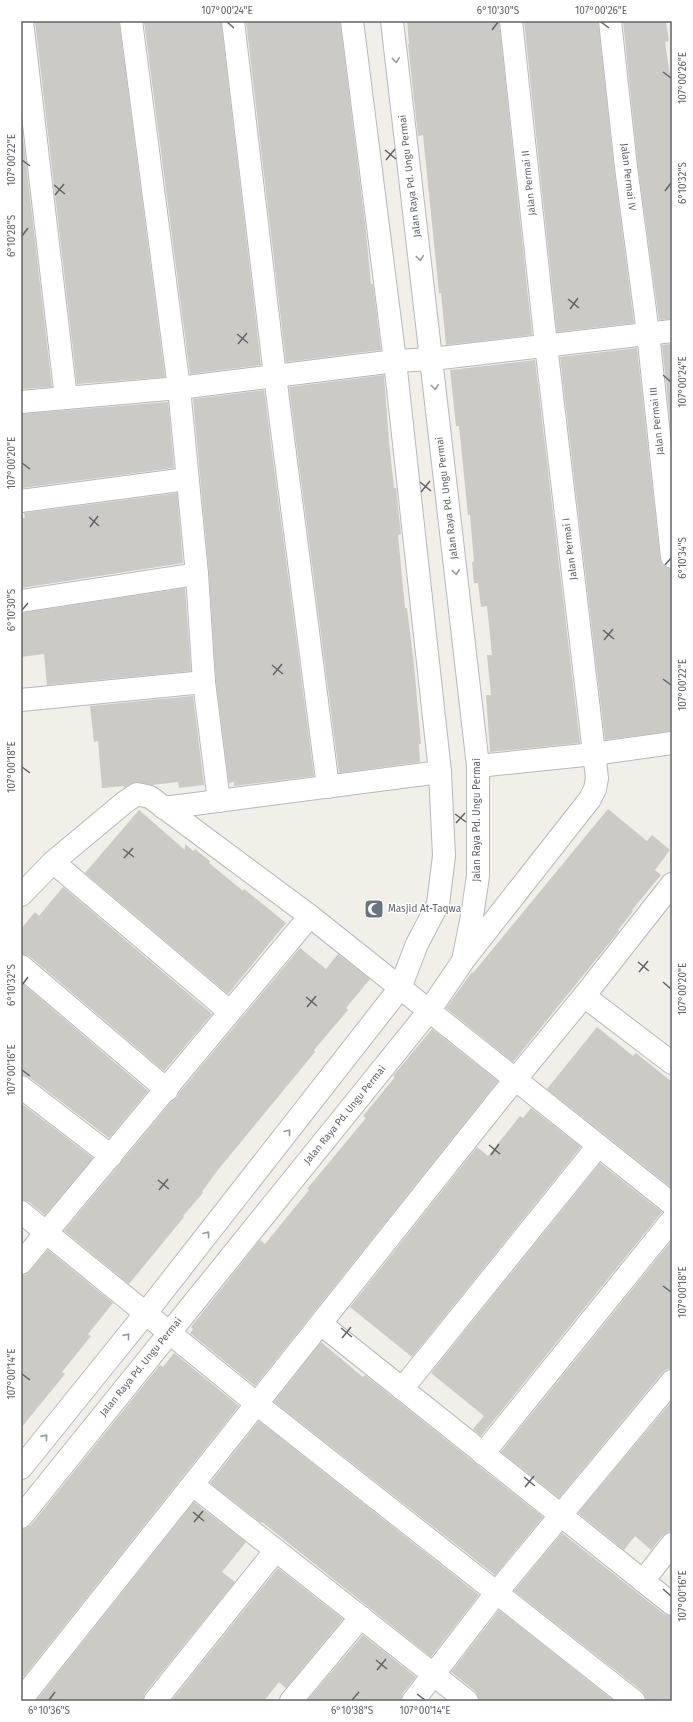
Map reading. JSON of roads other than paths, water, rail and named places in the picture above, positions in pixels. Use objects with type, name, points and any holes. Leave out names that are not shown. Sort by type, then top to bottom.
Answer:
[{"type":"street","points":[[22,21],[66,398]]},
{"type":"street","points":[[131,21],[179,388],[197,574],[204,682],[219,801]]},
{"type":"street","points":[[233,21],[275,376],[328,787]]},
{"type":"street","points":[[21,1468],[145,1314],[400,988],[417,944],[438,904],[444,856],[440,772],[395,361],[352,21]]},
{"type":"street","name":"Jalan Raya Pd. Ungu Permai","points":[[21,1517],[429,1011],[463,960],[478,876],[478,766],[392,21]]},
{"type":"street","name":"Jalan Permai II","points":[[511,21],[546,345]]},
{"type":"street","name":"Jalan Permai IV","points":[[610,21],[626,167],[648,333]]},
{"type":"street","points":[[21,402],[179,388],[395,361],[432,359],[672,331]]},
{"type":"street","name":"Jalan Permai III","points":[[648,333],[672,557]]},
{"type":"street","name":"Jalan Permai I","points":[[463,960],[590,799],[595,789],[597,778],[546,345]]},
{"type":"street","points":[[21,501],[187,479]]},
{"type":"street","points":[[21,601],[197,574]]},
{"type":"street","points":[[21,700],[204,682]]},
{"type":"street","points":[[478,766],[594,754],[672,743]]},
{"type":"street","points":[[164,808],[440,772]]},
{"type":"street","points":[[21,895],[53,862],[125,802],[137,794],[150,798],[310,916],[672,1204]]},
{"type":"street","points":[[53,862],[230,1012]]},
{"type":"street","points":[[21,1700],[672,884]]},
{"type":"street","points":[[21,1263],[167,1090],[310,916]]},
{"type":"street","points":[[21,966],[167,1090]]},
{"type":"street","points":[[584,996],[671,1060]]},
{"type":"street","points":[[21,1087],[111,1156]]},
{"type":"street","points":[[402,1389],[598,1146]]},
{"type":"street","points":[[21,1212],[256,1404],[634,1701]]},
{"type":"street","points":[[483,1454],[672,1220]]},
{"type":"street","points":[[320,1324],[672,1604]]},
{"type":"street","points":[[413,1701],[497,1592],[672,1381]]},
{"type":"street","points":[[193,1485],[467,1701]]},
{"type":"street","points":[[643,1581],[672,1544]]},
{"type":"street","points":[[155,1701],[276,1550]]},
{"type":"street","points":[[292,1701],[361,1617]]},
{"type":"place","name":"Masjid At-Taqwa","points":[[374,909]]}]
